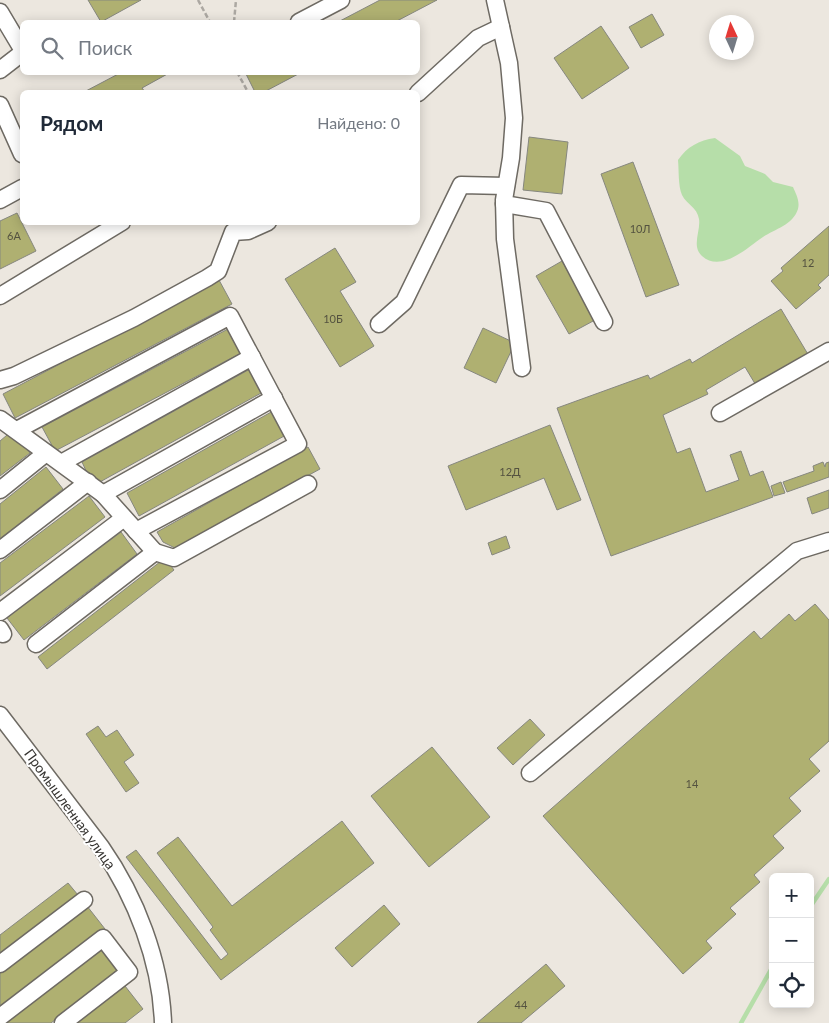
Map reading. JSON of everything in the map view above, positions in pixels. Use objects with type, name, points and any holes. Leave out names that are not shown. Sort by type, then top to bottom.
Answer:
[{"type":"street","points":[[303,20],[341,0]]},
{"type":"street","points":[[495,0],[509,63],[514,118],[504,204],[505,239],[522,368]]},
{"type":"street","points":[[0,12],[20,46]]},
{"type":"street","points":[[420,91],[478,38],[501,26]]},
{"type":"street","points":[[0,70],[20,55]]},
{"type":"street","points":[[0,105],[20,150]]},
{"type":"street","points":[[379,324],[404,302],[461,185],[506,186]]},
{"type":"street","points":[[0,200],[20,189]]},
{"type":"street","points":[[504,204],[546,211],[604,322]]},
{"type":"street","points":[[0,296],[117,225]]},
{"type":"street","points":[[0,380],[14,376],[134,318],[207,278],[218,271],[233,232],[248,231],[261,225]]},
{"type":"street","points":[[136,531],[298,444],[230,316],[5,424],[62,462],[103,494],[124,518],[155,552],[174,558],[308,484]]},
{"type":"street","points":[[720,413],[829,351]]},
{"type":"street","points":[[62,462],[252,358]]},
{"type":"street","points":[[103,494],[274,398]]},
{"type":"street","points":[[0,490],[46,453]]},
{"type":"street","points":[[0,550],[88,482]]},
{"type":"street","points":[[0,612],[124,518]]},
{"type":"street","points":[[530,772],[797,551],[829,540]]},
{"type":"street","points":[[36,644],[155,552]]},
{"type":"street","name":"Промышленная улица","points":[[0,715],[105,844],[155,963],[163,1023]]},
{"type":"street","points":[[0,964],[84,900]]},
{"type":"street","points":[[0,1017],[103,938],[129,972],[63,1023]]},
{"type":"path","points":[[198,0],[209,20]]},
{"type":"path","points":[[234,20],[236,0]]},
{"type":"path","points":[[239,75],[247,90]]},
{"type":"shaded area","points":[[715,138],[740,156],[745,166],[765,174],[773,182],[793,187],[798,203],[796,214],[788,223],[734,257],[717,262],[709,261],[702,256],[697,248],[699,219],[694,209],[682,195],[679,183],[678,160],[685,151],[694,145],[704,140]]},
{"type":"building","points":[[88,0],[141,0],[105,20],[100,20]]},
{"type":"building","points":[[380,0],[437,0],[399,20],[342,20]]},
{"type":"building","points":[[652,14],[664,35],[641,48],[629,27]]},
{"type":"building","points":[[601,26],[629,68],[582,99],[554,58]]},
{"type":"building","points":[[116,75],[166,75],[142,88],[144,90],[88,90]]},
{"type":"building","points":[[246,75],[296,75],[268,90],[254,90]]},
{"type":"building","points":[[529,137],[568,142],[562,194],[523,190]]},
{"type":"building","points":[[633,162],[679,285],[646,297],[601,174]]},
{"type":"building","points":[[17,213],[20,225],[23,225],[36,251],[0,269],[0,221]]},
{"type":"building","points":[[829,226],[829,275],[818,285],[821,288],[796,309],[771,281],[783,271],[781,268]]},
{"type":"building","points":[[335,248],[356,282],[340,291],[374,346],[340,367],[285,279]]},
{"type":"building","points":[[562,261],[595,320],[569,334],[536,276]]},
{"type":"building","points":[[219,280],[232,304],[15,418],[3,394]]},
{"type":"building","points":[[781,309],[809,356],[757,387],[745,367],[706,390],[708,394],[663,415],[677,453],[690,448],[706,492],[739,480],[730,455],[741,451],[750,476],[763,471],[773,497],[611,556],[557,408],[648,375],[650,379],[690,359],[692,363]]},
{"type":"building","points":[[483,328],[515,343],[496,383],[464,368]]},
{"type":"building","points":[[228,329],[241,353],[55,451],[42,427]]},
{"type":"building","points":[[250,369],[263,392],[98,483],[88,475],[82,462]]},
{"type":"building","points":[[273,411],[286,435],[139,516],[127,493]]},
{"type":"building","points":[[550,425],[581,500],[557,510],[544,478],[466,510],[448,466]]},
{"type":"building","points":[[13,430],[30,453],[0,476],[0,441]]},
{"type":"building","points":[[308,447],[320,469],[175,548],[163,542],[157,532]]},
{"type":"building","points":[[823,462],[825,467],[826,463],[829,462],[829,477],[787,492],[783,482],[814,471],[813,466]]},
{"type":"building","points":[[46,467],[63,489],[0,539],[0,504]]},
{"type":"building","points":[[781,482],[785,493],[774,496],[771,486]]},
{"type":"building","points":[[829,490],[829,508],[812,514],[807,498]]},
{"type":"building","points":[[89,496],[105,517],[0,596],[0,563]]},
{"type":"building","points":[[121,532],[137,554],[24,640],[7,618]]},
{"type":"building","points":[[506,536],[510,548],[492,555],[488,543]]},
{"type":"building","points":[[165,558],[174,570],[47,669],[38,657]]},
{"type":"building","points":[[815,604],[829,620],[829,741],[809,759],[820,771],[789,798],[801,811],[773,836],[784,848],[754,875],[760,882],[730,908],[736,914],[706,941],[712,948],[683,974],[543,816],[754,631],[761,639],[789,614],[795,621]]},
{"type":"building","points":[[530,719],[545,735],[513,765],[497,748]]},
{"type":"building","points":[[98,726],[106,737],[117,730],[134,755],[124,762],[139,783],[126,792],[86,734]]},
{"type":"building","points":[[432,747],[490,817],[429,867],[371,796]]},
{"type":"building","points":[[342,821],[374,863],[221,980],[126,857],[136,850],[221,960],[228,954],[210,930],[213,927],[157,853],[178,837],[232,906]]},
{"type":"building","points":[[68,883],[78,895],[0,954],[0,935]]},
{"type":"building","points":[[384,905],[400,924],[352,967],[335,948]]},
{"type":"building","points":[[87,906],[105,929],[0,1009],[0,972]]},
{"type":"building","points":[[101,946],[119,970],[51,1023],[3,1023]]},
{"type":"building","points":[[546,964],[565,986],[521,1023],[477,1023]]},
{"type":"building","points":[[125,986],[143,1009],[125,1023],[77,1023]]},
{"type":"waterway","points":[[814,901],[829,879]]},
{"type":"waterway","points":[[741,1023],[769,973]]}]
